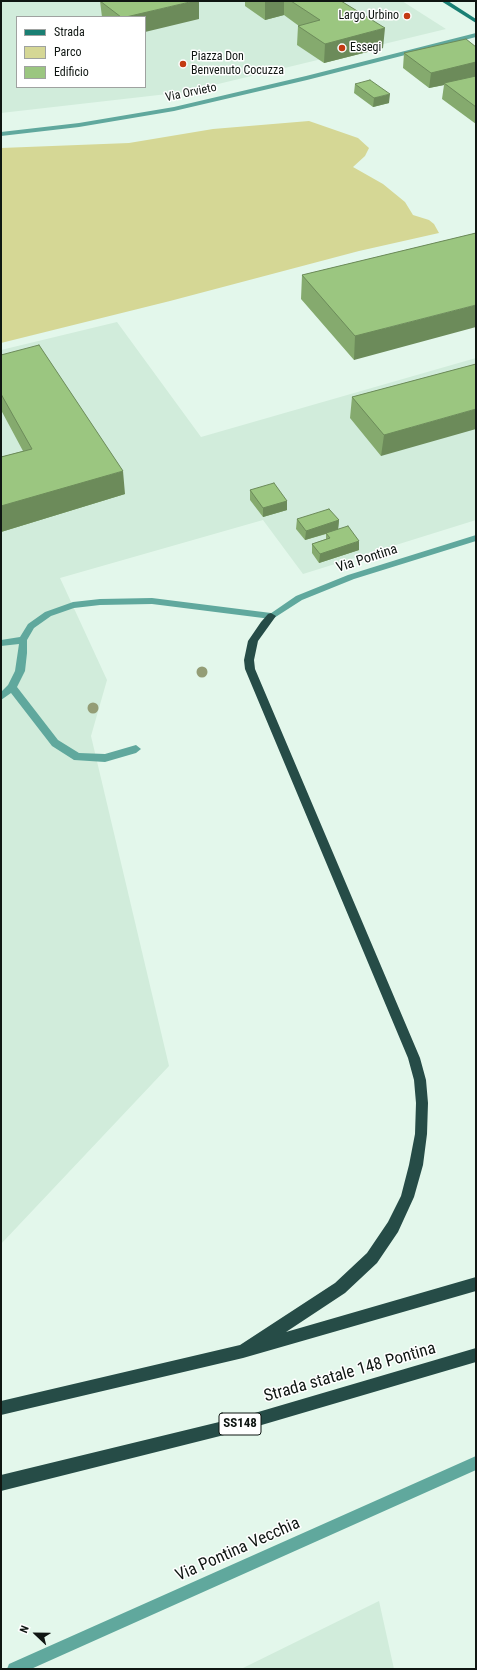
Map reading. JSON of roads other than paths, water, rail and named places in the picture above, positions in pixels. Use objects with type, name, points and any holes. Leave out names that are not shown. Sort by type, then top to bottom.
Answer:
[{"type":"highway","points":[[243,1351],[340,1288],[372,1258],[394,1227],[407,1197],[416,1165],[422,1134],[420,1080],[414,1058],[250,670],[250,655],[253,641],[271,616]]},
{"type":"highway","points":[[1,1408],[243,1351],[476,1284]]},
{"type":"highway","name":"Strada statale 148 Pontina","points":[[1,1483],[248,1422],[476,1355]]},
{"type":"main road","points":[[444,1],[476,21]]},
{"type":"street","name":"Via Orvieto","points":[[1,134],[85,124],[174,108],[300,80],[476,35]]},
{"type":"street","name":"Via Pontina","points":[[271,616],[299,598],[351,577],[476,538]]},
{"type":"street","points":[[1,697],[12,687],[20,671],[23,653],[23,640],[31,626],[48,614],[73,605],[87,603],[152,601],[271,616]]},
{"type":"street","points":[[1,643],[23,640]]},
{"type":"street","points":[[12,687],[55,743],[76,757],[105,758],[136,749]]},
{"type":"street","name":"Via Pontina Vecchia","points":[[14,1669],[476,1463]]},
{"type":"place","name":"Largo Urbino","points":[[407,16]]},
{"type":"place","name":"Essegi","points":[[342,48]]},
{"type":"place","name":"Piazza Don Benvenuto Cocuzza","points":[[183,64]]}]
